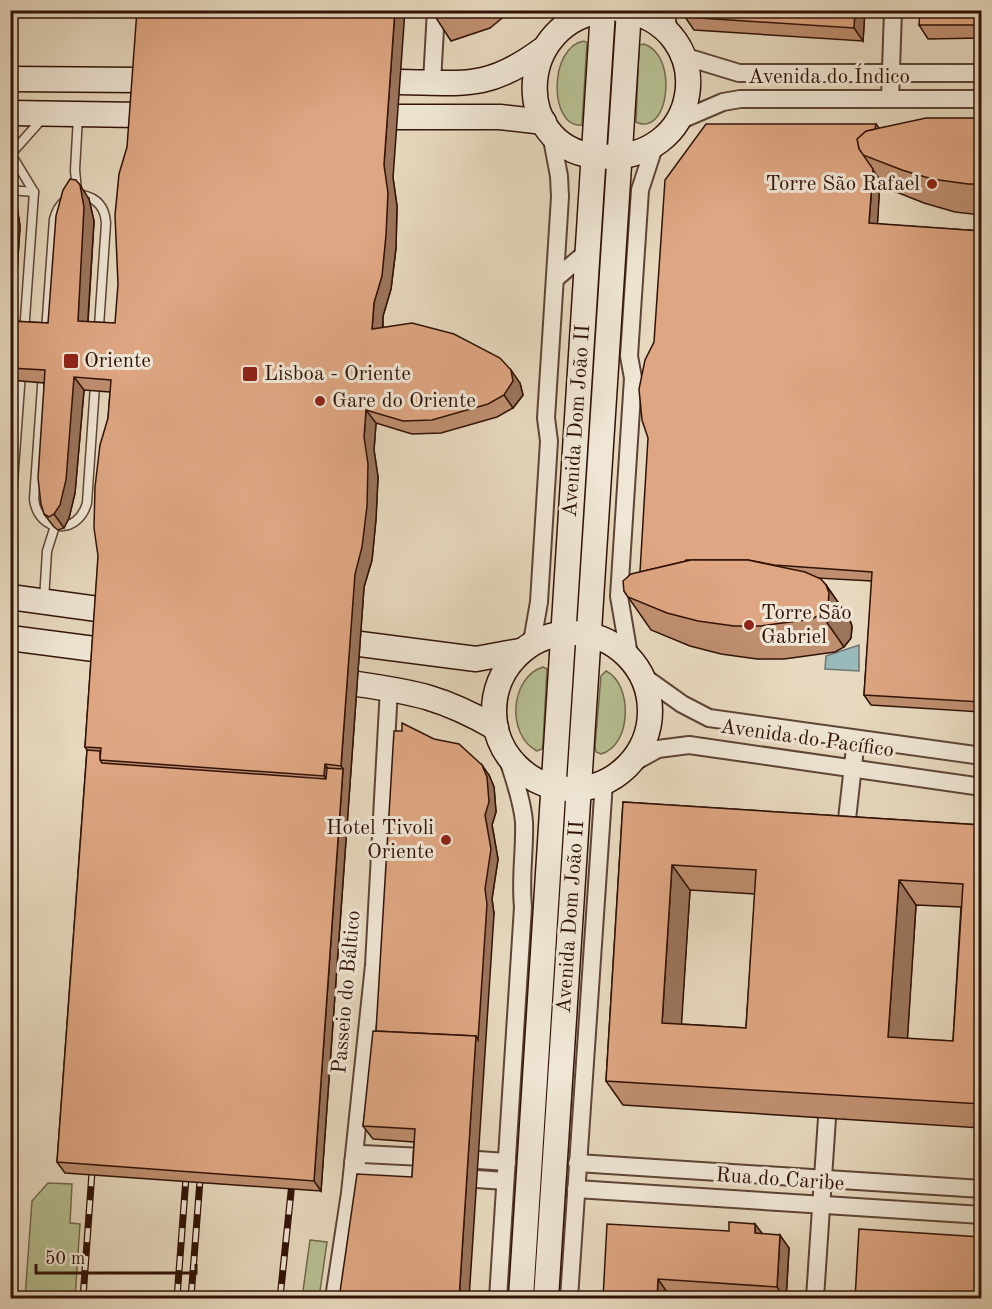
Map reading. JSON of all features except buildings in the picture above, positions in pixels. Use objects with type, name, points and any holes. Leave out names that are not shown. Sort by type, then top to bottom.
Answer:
[{"type":"main road","points":[[400,82],[474,83],[500,77],[516,69],[542,50],[572,15],[615,11],[650,19],[677,46],[688,86],[681,120],[674,130],[655,144],[620,156],[594,156],[561,144],[547,128],[535,88],[536,68],[542,50]]},
{"type":"main road","name":"Avenida Dom João II","points":[[520,1299],[594,156],[615,11]]},
{"type":"main road","name":"Avenida Dom João II","points":[[564,1298],[579,789],[620,156],[615,11]]},
{"type":"main road","points":[[10,79],[142,80]]},
{"type":"main road","points":[[10,113],[140,115]]},
{"type":"main road","points":[[398,117],[500,117],[547,128]]},
{"type":"main road","points":[[10,597],[105,610]]},
{"type":"main road","points":[[360,644],[476,659],[526,647],[546,636],[563,634],[589,636],[609,644],[635,668],[650,707],[645,738],[629,765],[604,782],[579,789],[553,786],[535,779],[519,768],[505,750],[496,728],[494,702],[499,682],[526,647]]},
{"type":"main road","points":[[10,638],[102,650]]},
{"type":"main road","points":[[357,684],[389,688],[442,700],[496,728]]},
{"type":"street","points":[[432,82],[436,10]]},
{"type":"street","points":[[665,10],[677,46]]},
{"type":"street","points":[[890,99],[893,10]]},
{"type":"street","name":"Avenida do Índico","points":[[677,46],[739,72],[981,73]]},
{"type":"street","name":"Avenida do Índico","points":[[681,120],[723,102],[740,99],[981,99]]},
{"type":"street","name":"Avenida Dom João II","points":[[526,647],[539,602],[549,441],[546,418],[559,186],[547,128]]},
{"type":"street","points":[[635,668],[619,596],[633,378],[629,356],[640,190],[655,144]]},
{"type":"street","points":[[555,279],[587,252]]},
{"type":"street","name":"Avenida Dom João II","points":[[595,536],[624,508]]},
{"type":"street","name":"Avenida do Pacífico","points":[[635,668],[682,704],[709,718],[981,756]]},
{"type":"street","name":"Passeio do Báltico","points":[[334,1299],[353,1163],[374,964],[389,688]]},
{"type":"street","points":[[845,839],[856,739]]},
{"type":"street","name":"Avenida do Pacífico","points":[[629,765],[658,749],[689,745],[981,787]]},
{"type":"street","points":[[498,1299],[523,907],[520,879],[524,823],[505,750]]},
{"type":"street","name":"Avenida Dom João II","points":[[564,1298],[576,1189],[604,782]]},
{"type":"street","name":"Avenida Dom João II","points":[[523,907],[548,877]]},
{"type":"street","points":[[815,1299],[827,1118]]},
{"type":"street","points":[[422,1176],[362,1172],[353,1163],[362,1154],[423,1157]]},
{"type":"street","points":[[478,1160],[507,1162]]},
{"type":"street","name":"Rua do Caribe","points":[[577,1163],[981,1189]]},
{"type":"street","points":[[477,1179],[506,1181]]},
{"type":"street","name":"Rua do Caribe","points":[[576,1189],[981,1215]]},
{"type":"lane","points":[[23,346],[34,192],[11,154],[46,114]]},
{"type":"lane","points":[[78,195],[75,170],[79,114]]},
{"type":"lane","points":[[10,190],[34,192]]},
{"type":"lane","points":[[78,195],[97,201],[106,215],[87,503],[81,518],[67,526],[55,526],[43,521],[38,515],[35,507],[35,488],[54,219],[60,204],[78,195]]},
{"type":"lane","points":[[10,524],[22,358]]},
{"type":"lane","points":[[44,602],[47,551],[55,526]]},
{"type":"green space","points":[[584,41],[587,43],[582,125],[571,123],[563,114],[557,87],[564,57],[572,46]]},
{"type":"green space","points":[[644,44],[655,51],[662,63],[666,78],[666,93],[662,107],[656,118],[647,124],[636,122],[639,45]]},
{"type":"green space","points":[[543,667],[547,669],[543,743],[542,749],[537,751],[520,733],[516,707],[518,694],[524,682],[532,673]]},
{"type":"green space","points":[[606,671],[615,678],[621,688],[625,714],[619,739],[611,749],[601,754],[596,752],[595,746],[601,676]]},
{"type":"green space","points":[[48,1183],[72,1184],[70,1223],[80,1224],[75,1298],[25,1298],[32,1201]]},
{"type":"green space","points":[[310,1240],[327,1242],[319,1298],[302,1298]]},
{"type":"water","points":[[859,645],[859,671],[825,669],[826,656]]},
{"type":"railway","points":[[83,1298],[93,1158]]},
{"type":"railway","points":[[177,1298],[187,1164]]},
{"type":"railway","points":[[191,1298],[201,1167]]},
{"type":"railway","points":[[280,1298],[293,1173]]},
{"type":"place","name":"Torre São Rafael","points":[[932,184]]},
{"type":"place","name":"Oriente","points":[[71,361]]},
{"type":"place","name":"Lisboa - Oriente","points":[[250,374]]},
{"type":"place","name":"Gare do Oriente","points":[[320,401]]},
{"type":"place","name":"Torre São Gabriel","points":[[749,625]]},
{"type":"place","name":"Hotel Tivoli Oriente","points":[[446,840]]}]
